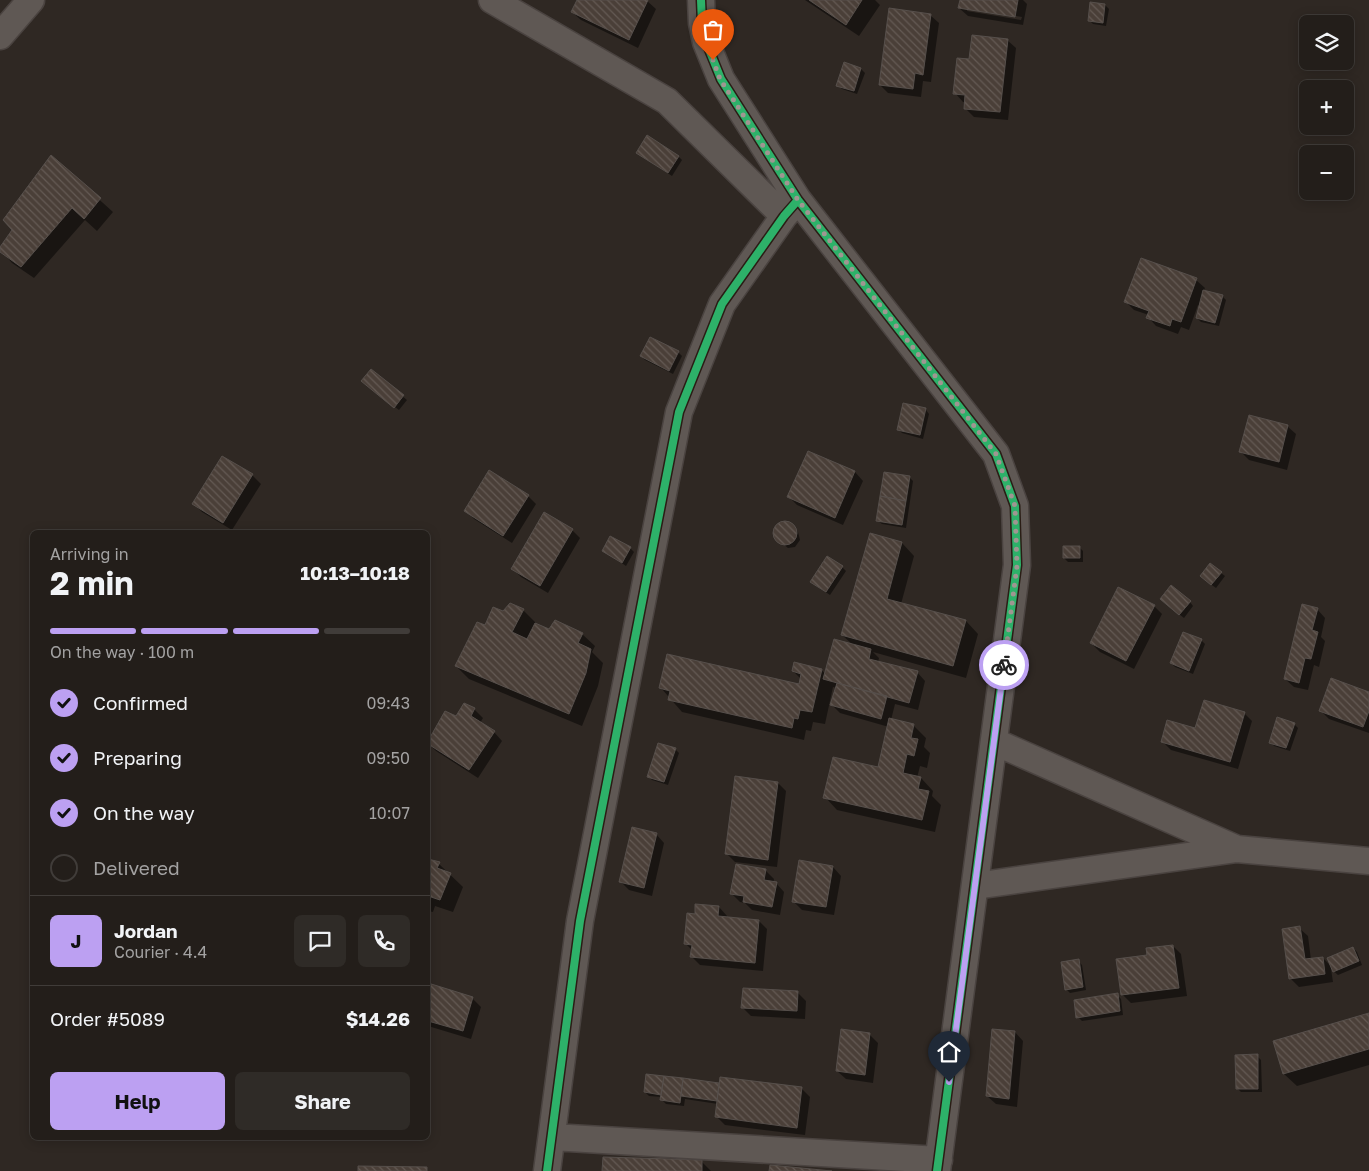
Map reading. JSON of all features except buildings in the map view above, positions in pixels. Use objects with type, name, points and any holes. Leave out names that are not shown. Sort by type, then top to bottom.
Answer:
[{"type":"street","points":[[0,36],[31,0]]},
{"type":"street","points":[[492,0],[666,101],[791,208],[996,454],[1015,506],[1017,566],[938,1165],[552,1137]]},
{"type":"street","points":[[702,0],[702,23],[706,42],[720,79],[791,208]]},
{"type":"street","points":[[547,1171],[580,920],[679,412],[722,304],[791,208]]},
{"type":"street","points":[[995,742],[1237,849]]},
{"type":"street","points":[[975,886],[1237,849],[1369,861]]},
{"type":"cycle path","points":[[701,0],[702,23],[706,42],[721,79],[798,200],[996,454],[1015,506],[1017,565],[937,1171]]},
{"type":"cycle path","points":[[547,1171],[580,921],[679,412],[722,304],[784,216],[798,200]]},
{"type":"way so far","points":[[713,60],[720,79],[798,200],[996,454],[1015,506],[1017,566],[1004,665]]},
{"type":"route","points":[[949,1082],[1004,665]]}]
